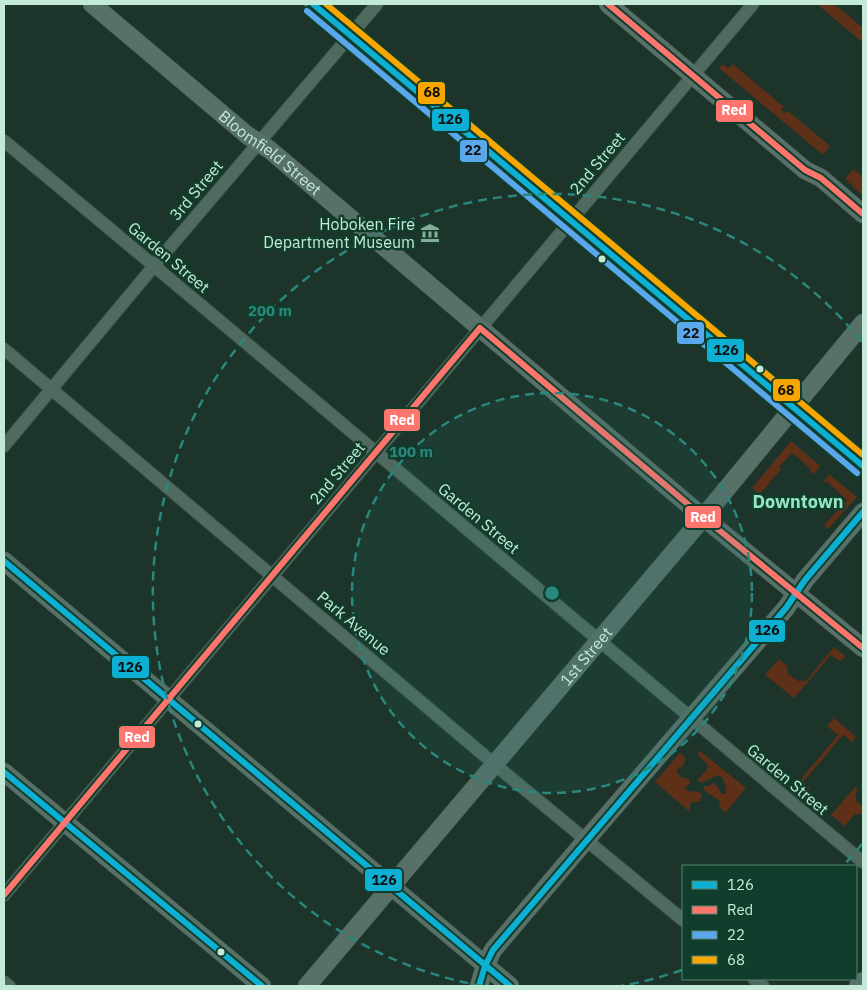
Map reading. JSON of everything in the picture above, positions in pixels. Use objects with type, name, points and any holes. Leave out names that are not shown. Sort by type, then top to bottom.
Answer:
[{"type":"street","name":"Bloomfield Street","points":[[92,4],[259,142],[703,517],[863,648]]},
{"type":"street","points":[[313,4],[863,466]]},
{"type":"street","name":"3rd Street","points":[[4,446],[154,265],[377,4]]},
{"type":"street","points":[[608,4],[805,170],[821,178],[863,214]]},
{"type":"street","name":"2nd Street","points":[[4,895],[64,822],[170,700],[272,575],[753,4]]},
{"type":"street","name":"Garden Street","points":[[4,141],[863,862]]},
{"type":"street","name":"1st Street","points":[[307,986],[703,517],[863,323]]},
{"type":"street","name":"Park Avenue","points":[[4,349],[494,764],[682,919]]},
{"type":"street","points":[[479,986],[485,966],[493,950],[786,608],[796,592],[863,512]]},
{"type":"street","points":[[4,561],[510,986]]},
{"type":"street","points":[[4,772],[262,986]]},
{"type":"street","points":[[858,986],[863,980]]},
{"type":"street","points":[[4,982],[9,986]]},
{"type":"shaded area","points":[[817,4],[834,4],[863,28],[863,43]]},
{"type":"shaded area","points":[[723,64],[726,67],[730,67],[733,64],[784,107],[781,110],[786,113],[788,111],[830,146],[823,155],[719,68]]},
{"type":"shaded area","points":[[853,169],[863,177],[863,196],[845,179]]},
{"type":"shaded area","points":[[791,441],[820,466],[814,474],[810,471],[811,469],[792,453],[779,467],[781,469],[760,494],[752,488]]},
{"type":"shaded area","points":[[829,474],[857,497],[828,529],[824,525],[847,500],[826,481],[823,482]]},
{"type":"shaded area","points":[[834,647],[846,657],[840,661],[831,655],[794,698],[765,675],[779,659],[787,666],[788,674],[800,682],[801,680],[805,682]]},
{"type":"shaded area","points":[[834,718],[856,737],[852,742],[843,735],[803,782],[810,789],[807,795],[796,785],[838,735],[827,726]]},
{"type":"shaded area","points":[[700,751],[746,788],[725,813],[720,807],[719,800],[703,789],[705,786],[715,783],[722,794],[725,794],[726,788],[722,778],[716,776],[706,781],[698,782],[708,767],[698,753]]},
{"type":"shaded area","points":[[681,753],[685,761],[682,767],[677,769],[677,773],[681,777],[689,779],[690,783],[685,788],[687,791],[699,792],[702,795],[700,801],[690,803],[690,812],[655,782]]},
{"type":"shaded area","points":[[855,787],[858,789],[856,801],[863,806],[863,814],[855,814],[845,826],[831,815]]},
{"type":"transit line","name":"126","points":[[313,4],[863,466]]},
{"type":"transit line","name":"68","points":[[326,4],[863,455]]},
{"type":"transit line","name":"Red","points":[[608,4],[805,170],[821,178],[863,214]]},
{"type":"transit line","name":"22","points":[[307,11],[857,473]]},
{"type":"transit line","name":"Red","points":[[4,895],[480,328],[703,517],[863,648]]},
{"type":"transit line","name":"126","points":[[479,986],[485,966],[493,950],[786,608],[805,580],[863,512]]},
{"type":"transit line","name":"126","points":[[4,561],[510,986]]},
{"type":"transit line","name":"126","points":[[4,772],[262,986]]},
{"type":"place","name":"Hoboken Fire Department Museum","points":[[430,233]]},
{"type":"district","name":"Downtown","points":[[798,501]]}]
